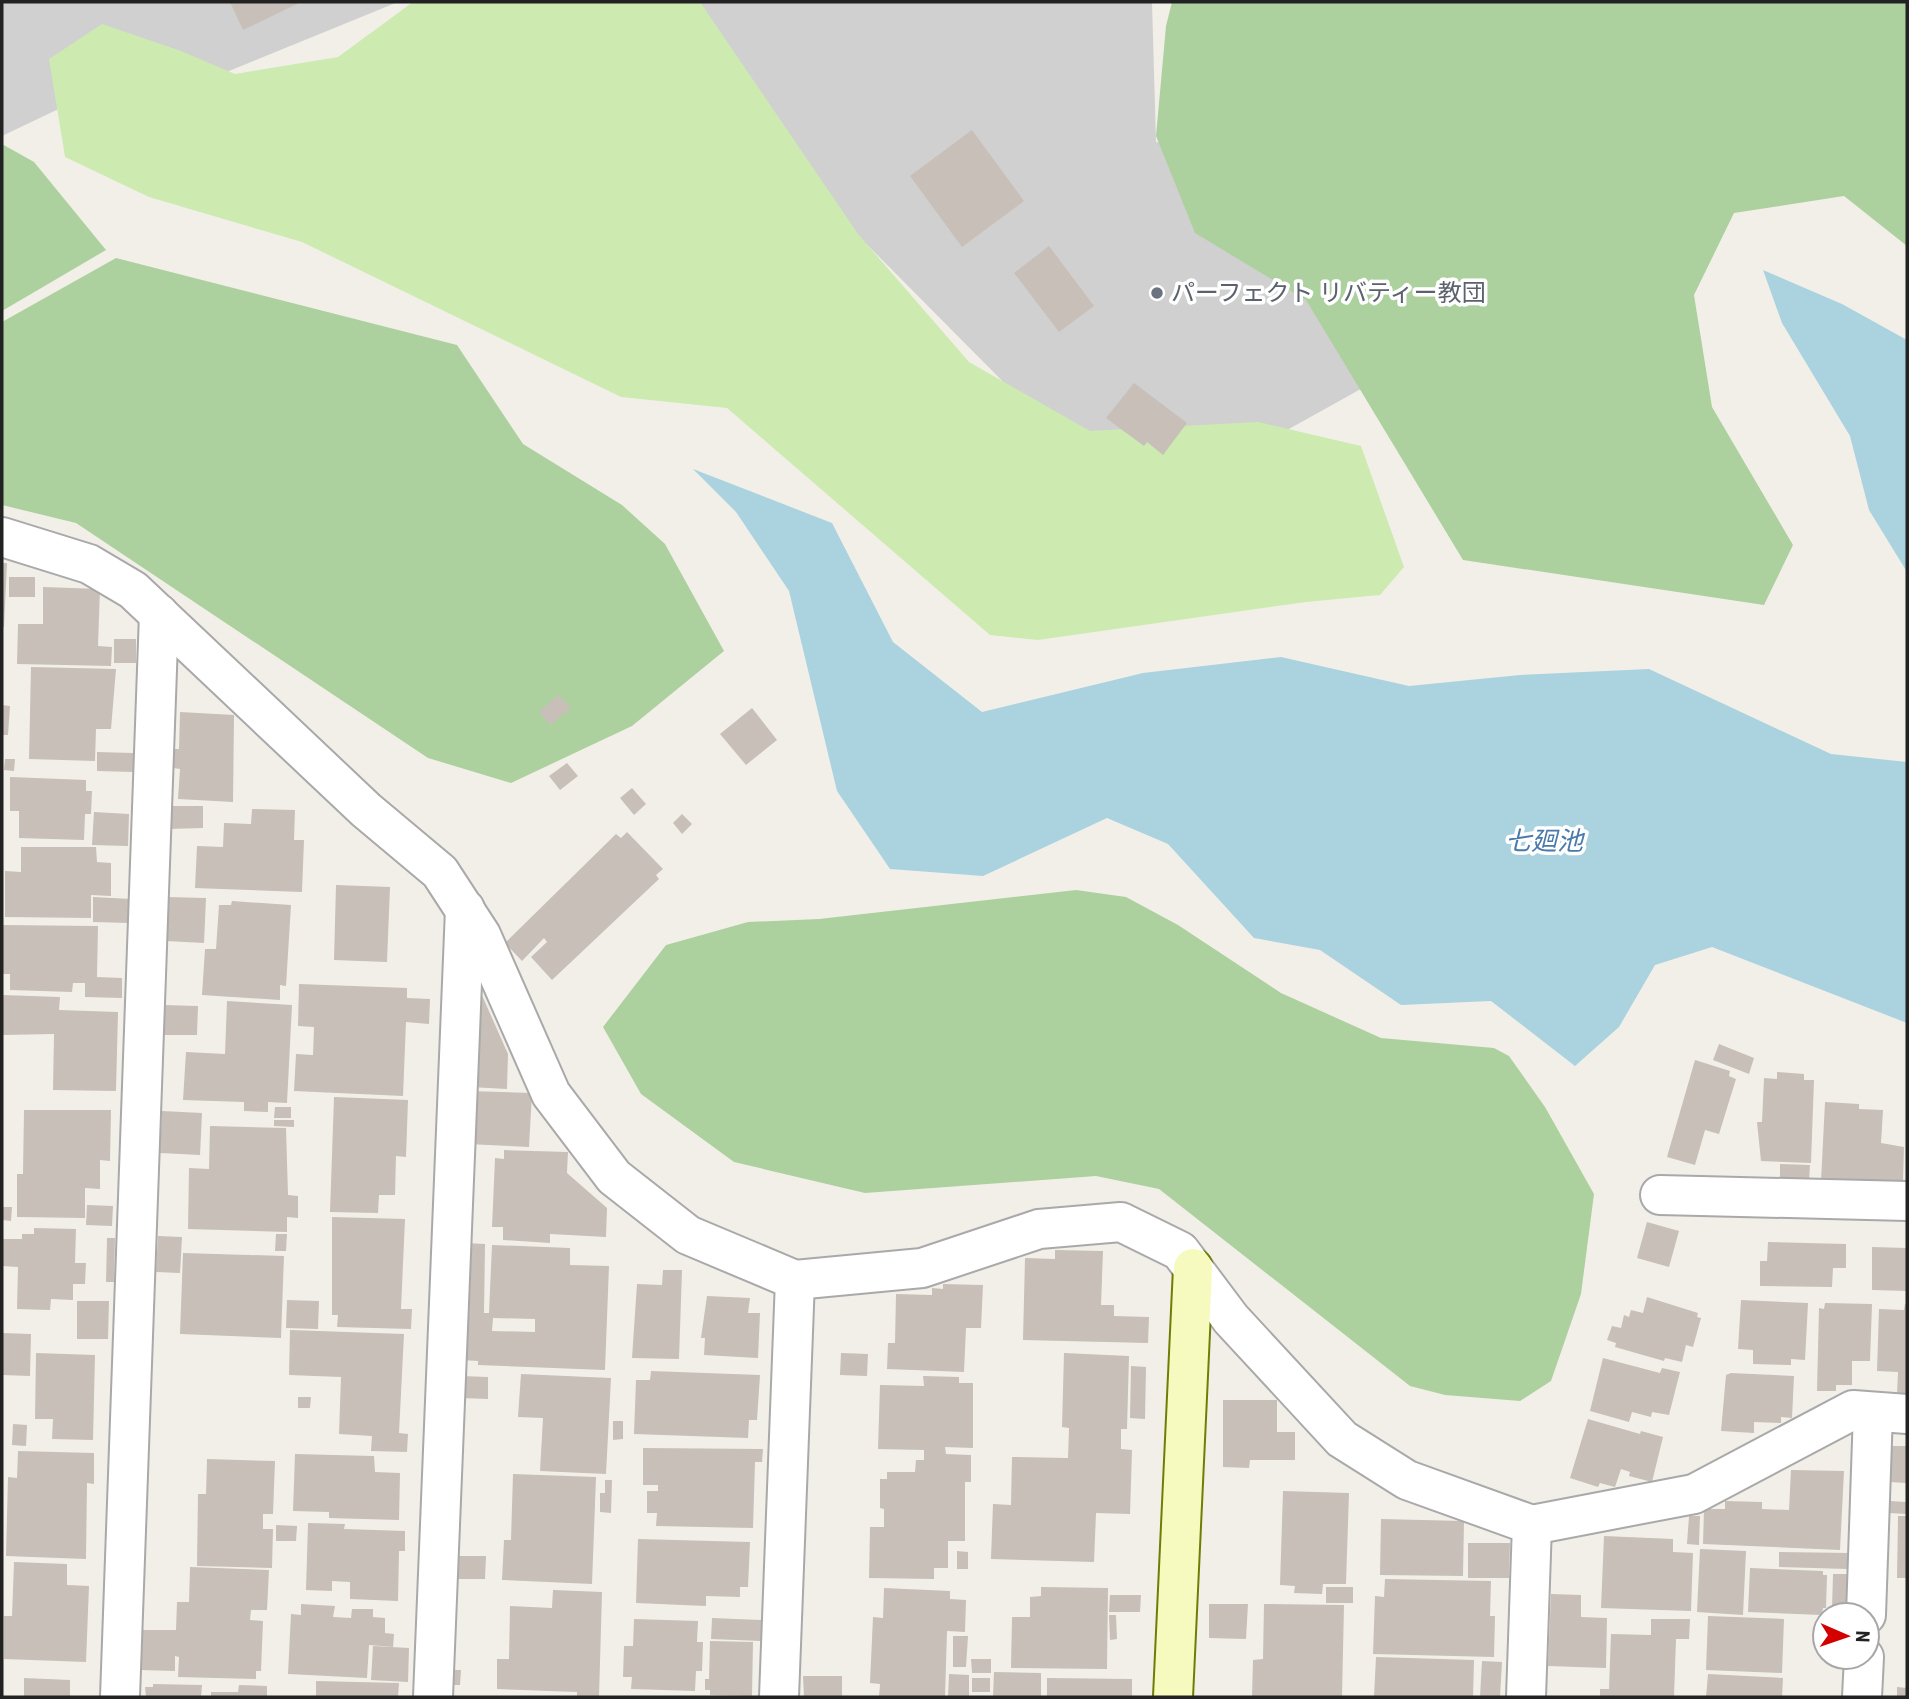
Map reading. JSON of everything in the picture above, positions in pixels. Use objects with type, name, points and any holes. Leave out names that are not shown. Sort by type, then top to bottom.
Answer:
[{"type":"street","points":[[2,537],[89,564],[134,590],[366,810],[440,872],[481,935],[551,1094],[614,1177],[688,1235],[795,1280],[922,1268],[1039,1229],[1121,1222],[1180,1251],[1231,1319],[1342,1439],[1407,1480],[1532,1525],[1694,1494],[1853,1410],[1890,1413],[1868,1601]]},
{"type":"street","points":[[120,1697],[159,614]]},
{"type":"street","points":[[433,1697],[465,909]]},
{"type":"street","points":[[1660,1195],[1907,1202]]},
{"type":"street","points":[[1173,1697],[1193,1268]]},
{"type":"street","points":[[779,1697],[795,1280]]},
{"type":"street","points":[[1526,1697],[1532,1525]]},
{"type":"street","points":[[1863,1697],[1864,1671]]},
{"type":"shaded area","points":[[2,2],[398,2],[141,107],[69,104],[2,136]]},
{"type":"shaded area","name":"パーフェクト リバティー教団","points":[[626,2],[1152,2],[1156,142],[1292,161],[1422,355],[1177,491],[1073,452]]},
{"type":"green space","points":[[413,2],[700,2],[858,234],[969,362],[1090,431],[1258,422],[1361,446],[1404,567],[1380,595],[1306,602],[1038,640],[990,635],[727,408],[621,397],[302,242],[149,197],[65,157],[49,59],[102,24],[181,51],[235,74],[338,57]]},
{"type":"green space","points":[[1172,2],[1907,2],[1907,246],[1844,196],[1734,213],[1694,295],[1712,407],[1793,545],[1764,605],[1463,560],[1306,300],[1195,233],[1156,136],[1166,26]]},
{"type":"green space","points":[[2,144],[34,162],[106,250],[2,311]]},
{"type":"green space","points":[[116,258],[457,345],[523,444],[622,505],[665,544],[724,651],[632,726],[511,783],[428,758],[76,523],[2,505],[2,322]]},
{"type":"green space","points":[[1076,890],[1126,897],[1178,925],[1281,993],[1381,1038],[1494,1048],[1509,1056],[1545,1107],[1594,1194],[1581,1294],[1551,1381],[1520,1401],[1445,1395],[1410,1386],[1159,1189],[1096,1176],[865,1193],[734,1162],[641,1094],[603,1027],[666,945],[748,922],[819,919]]},
{"type":"water","points":[[1763,270],[1842,304],[1907,340],[1907,572],[1869,510],[1850,436],[1782,323]]},
{"type":"water","name":"七廻池","points":[[693,469],[832,523],[893,642],[982,712],[1143,673],[1281,657],[1409,686],[1520,675],[1649,669],[1831,754],[1907,762],[1907,1023],[1712,947],[1655,965],[1619,1027],[1575,1066],[1491,1001],[1401,1005],[1320,950],[1254,938],[1168,844],[1107,818],[983,876],[890,869],[837,791],[789,591],[736,512]]},
{"type":"building","points":[[230,2],[301,2],[243,30]]},
{"type":"building","points":[[972,130],[1024,201],[962,247],[910,176]]},
{"type":"building","points":[[1049,246],[1094,306],[1059,332],[1014,273]]},
{"type":"building","points":[[1134,383],[1187,423],[1163,455],[1147,442],[1144,446],[1106,418]]},
{"type":"building","points":[[2,563],[7,563],[4,627],[2,627]]},
{"type":"building","points":[[9,577],[35,577],[35,597],[9,597]]},
{"type":"building","points":[[43,587],[100,589],[98,646],[112,647],[111,666],[17,664],[18,624],[43,624]]},
{"type":"building","points":[[114,639],[136,639],[136,663],[114,663]]},
{"type":"building","points":[[31,667],[116,669],[111,729],[96,729],[95,761],[29,759]]},
{"type":"building","points":[[558,695],[571,708],[550,725],[539,712]]},
{"type":"building","points":[[2,705],[10,706],[8,735],[2,735]]},
{"type":"building","points":[[752,708],[777,740],[746,765],[720,734]]},
{"type":"building","points":[[180,712],[234,715],[233,802],[178,799],[180,769],[173,768],[173,749],[179,749]]},
{"type":"building","points":[[97,752],[133,753],[133,772],[97,771]]},
{"type":"building","points":[[5,759],[15,759],[14,771],[4,770]]},
{"type":"building","points":[[567,763],[578,776],[560,790],[549,776]]},
{"type":"building","points":[[10,777],[86,780],[86,791],[92,791],[91,814],[85,814],[84,840],[19,838],[19,811],[10,811]]},
{"type":"building","points":[[632,788],[646,804],[634,815],[620,798]]},
{"type":"building","points":[[169,806],[203,806],[203,828],[169,829]]},
{"type":"building","points":[[252,809],[295,810],[294,840],[304,840],[302,892],[195,888],[197,846],[223,847],[224,823],[251,824]]},
{"type":"building","points":[[94,812],[129,814],[128,846],[92,845]]},
{"type":"building","points":[[682,814],[692,824],[682,834],[673,823]]},
{"type":"building","points":[[627,832],[663,869],[656,875],[659,879],[552,980],[531,957],[547,942],[544,938],[522,961],[505,943],[616,834],[621,838]]},
{"type":"building","points":[[21,847],[96,847],[97,862],[111,863],[111,896],[91,895],[91,918],[5,917],[5,871],[21,872]]},
{"type":"building","points":[[336,885],[390,887],[387,962],[334,960]]},
{"type":"building","points":[[93,897],[131,899],[130,923],[93,922]]},
{"type":"building","points":[[167,897],[206,898],[204,943],[166,941]]},
{"type":"building","points":[[232,901],[291,905],[286,986],[280,985],[280,1000],[202,995],[205,949],[216,949],[219,905],[231,905]]},
{"type":"building","points":[[3,925],[98,926],[97,977],[122,978],[122,998],[85,997],[85,983],[73,983],[72,992],[10,990],[10,974],[3,974]]},
{"type":"building","points":[[299,984],[407,988],[407,998],[430,999],[429,1024],[406,1022],[403,1096],[294,1091],[296,1054],[313,1055],[314,1027],[298,1026]]},
{"type":"building","points":[[481,993],[508,1054],[507,1089],[470,1087]]},
{"type":"building","points":[[2,995],[60,997],[59,1010],[118,1012],[116,1091],[53,1090],[54,1034],[2,1035]]},
{"type":"building","points":[[227,1001],[292,1005],[287,1103],[268,1102],[268,1112],[244,1111],[244,1102],[183,1100],[186,1052],[225,1054]]},
{"type":"building","points":[[164,1005],[198,1006],[197,1035],[163,1035]]},
{"type":"building","points":[[1719,1044],[1754,1058],[1749,1074],[1713,1060]]},
{"type":"building","points":[[1695,1060],[1730,1071],[1729,1076],[1736,1079],[1719,1134],[1705,1130],[1695,1165],[1667,1157]]},
{"type":"building","points":[[1777,1072],[1804,1074],[1804,1080],[1814,1080],[1811,1163],[1761,1161],[1757,1122],[1762,1122],[1764,1078],[1777,1079]]},
{"type":"building","points":[[469,1091],[532,1093],[529,1147],[467,1144]]},
{"type":"building","points":[[334,1097],[408,1100],[406,1157],[396,1156],[395,1195],[379,1195],[378,1213],[330,1212]]},
{"type":"building","points":[[1825,1102],[1859,1104],[1859,1109],[1883,1110],[1881,1143],[1904,1147],[1903,1182],[1821,1181]]},
{"type":"building","points":[[275,1107],[291,1107],[291,1118],[274,1118]]},
{"type":"building","points":[[24,1110],[111,1110],[110,1161],[100,1160],[100,1189],[85,1188],[85,1218],[17,1217],[17,1174],[23,1174]]},
{"type":"building","points":[[162,1111],[202,1113],[200,1155],[160,1153]]},
{"type":"building","points":[[274,1120],[294,1120],[294,1127],[274,1126]]},
{"type":"building","points":[[210,1126],[286,1128],[288,1195],[298,1196],[298,1218],[287,1217],[287,1232],[188,1229],[189,1168],[209,1169]]},
{"type":"building","points":[[504,1150],[568,1152],[567,1173],[607,1208],[606,1237],[550,1234],[550,1243],[503,1240],[503,1227],[492,1227],[495,1158],[504,1159]]},
{"type":"building","points":[[1780,1164],[1810,1165],[1809,1182],[1780,1181]]},
{"type":"building","points":[[87,1205],[113,1206],[112,1226],[86,1225]]},
{"type":"building","points":[[2,1207],[12,1207],[11,1221],[2,1220]]},
{"type":"building","points":[[332,1217],[405,1219],[401,1309],[412,1309],[411,1329],[337,1327],[338,1315],[332,1315]]},
{"type":"building","points":[[1647,1222],[1679,1231],[1669,1267],[1637,1258]]},
{"type":"building","points":[[34,1228],[76,1229],[75,1263],[86,1263],[85,1284],[73,1284],[73,1300],[51,1299],[50,1310],[17,1309],[18,1267],[2,1266],[3,1239],[22,1239],[22,1234],[34,1234]]},
{"type":"building","points":[[276,1234],[287,1234],[286,1251],[275,1251]]},
{"type":"building","points":[[158,1236],[182,1237],[180,1273],[156,1272]]},
{"type":"building","points":[[107,1238],[115,1238],[114,1282],[106,1282]]},
{"type":"building","points":[[1768,1242],[1846,1244],[1846,1268],[1833,1268],[1832,1287],[1760,1286],[1760,1261],[1767,1261]]},
{"type":"building","points":[[465,1243],[485,1244],[484,1313],[489,1313],[492,1245],[570,1248],[570,1265],[609,1266],[605,1370],[478,1365],[478,1361],[462,1360]],"holes":[[[493,1318],[535,1319],[535,1332],[492,1331]]]},
{"type":"building","points":[[1872,1247],[1907,1248],[1907,1291],[1872,1290]]},
{"type":"building","points":[[1055,1250],[1103,1251],[1101,1305],[1114,1305],[1114,1316],[1149,1317],[1148,1343],[1023,1340],[1025,1258],[1055,1259]]},
{"type":"building","points":[[183,1253],[284,1256],[281,1338],[180,1334]]},
{"type":"building","points":[[663,1270],[682,1270],[679,1359],[632,1358],[637,1284],[662,1285]]},
{"type":"building","points":[[943,1284],[983,1285],[981,1328],[966,1328],[964,1372],[887,1369],[888,1343],[895,1343],[896,1294],[932,1295],[932,1288],[943,1289]]},
{"type":"building","points":[[707,1296],[750,1298],[748,1313],[760,1313],[758,1358],[704,1355],[705,1338],[701,1338]]},
{"type":"building","points":[[1647,1297],[1698,1313],[1697,1317],[1701,1318],[1693,1347],[1686,1345],[1682,1362],[1665,1358],[1664,1361],[1615,1347],[1616,1343],[1607,1340],[1612,1326],[1621,1328],[1624,1315],[1629,1317],[1631,1310],[1643,1313]]},
{"type":"building","points":[[287,1300],[319,1301],[318,1329],[286,1328]]},
{"type":"building","points":[[1741,1300],[1808,1303],[1805,1360],[1791,1359],[1791,1365],[1753,1364],[1753,1350],[1738,1349]]},
{"type":"building","points":[[77,1301],[109,1301],[108,1339],[77,1339]]},
{"type":"building","points":[[1825,1303],[1872,1304],[1870,1361],[1852,1361],[1852,1385],[1836,1385],[1836,1391],[1817,1391],[1819,1308],[1824,1309]]},
{"type":"building","points":[[1905,1304],[1907,1396],[1897,1395],[1898,1372],[1877,1371],[1879,1309],[1904,1310]]},
{"type":"building","points":[[290,1330],[404,1334],[399,1433],[408,1434],[407,1452],[371,1451],[372,1436],[339,1434],[341,1377],[289,1375]]},
{"type":"building","points":[[2,1333],[31,1334],[30,1376],[2,1375]]},
{"type":"building","points":[[36,1353],[95,1355],[93,1440],[52,1439],[53,1419],[35,1419]]},
{"type":"building","points":[[841,1353],[868,1354],[867,1376],[840,1375]]},
{"type":"building","points":[[1064,1353],[1129,1356],[1127,1429],[1121,1429],[1121,1449],[1132,1450],[1130,1514],[1096,1513],[1094,1562],[991,1559],[993,1504],[1011,1505],[1012,1457],[1068,1458],[1069,1428],[1062,1427]]},
{"type":"building","points":[[1603,1358],[1660,1373],[1662,1368],[1680,1372],[1669,1415],[1652,1412],[1651,1417],[1632,1412],[1629,1422],[1590,1411]]},
{"type":"building","points":[[1131,1366],[1146,1367],[1145,1419],[1130,1418]]},
{"type":"building","points":[[651,1371],[760,1375],[757,1420],[749,1420],[748,1438],[634,1434],[636,1380],[650,1380]]},
{"type":"building","points":[[521,1374],[611,1378],[606,1474],[540,1471],[543,1418],[518,1417]]},
{"type":"building","points":[[1726,1375],[1794,1376],[1792,1418],[1781,1417],[1781,1423],[1754,1422],[1754,1433],[1721,1431]]},
{"type":"building","points":[[461,1376],[488,1377],[488,1399],[460,1398]]},
{"type":"building","points":[[923,1376],[959,1377],[959,1383],[973,1383],[973,1448],[945,1447],[946,1454],[971,1455],[971,1482],[965,1482],[965,1541],[948,1541],[948,1568],[934,1568],[934,1579],[869,1578],[870,1527],[884,1527],[884,1509],[880,1508],[880,1479],[887,1479],[887,1472],[915,1472],[916,1460],[924,1460],[924,1450],[878,1449],[880,1385],[924,1386]]},
{"type":"building","points":[[298,1397],[311,1397],[310,1408],[298,1408]]},
{"type":"building","points":[[1223,1400],[1277,1400],[1277,1432],[1295,1432],[1295,1460],[1250,1460],[1249,1468],[1223,1467]]},
{"type":"building","points":[[1588,1419],[1640,1434],[1641,1431],[1663,1437],[1652,1482],[1629,1476],[1630,1472],[1621,1469],[1615,1487],[1600,1483],[1598,1487],[1570,1478]]},
{"type":"building","points":[[613,1421],[623,1421],[623,1439],[613,1440]]},
{"type":"building","points":[[13,1424],[27,1425],[26,1446],[12,1445]]},
{"type":"building","points":[[1891,1446],[1907,1446],[1907,1483],[1889,1482]]},
{"type":"building","points":[[643,1448],[763,1449],[762,1462],[755,1462],[753,1528],[656,1526],[657,1513],[647,1513],[647,1491],[658,1491],[658,1485],[643,1485]]},
{"type":"building","points":[[18,1451],[94,1453],[94,1484],[87,1483],[86,1559],[6,1556],[8,1477],[17,1478]]},
{"type":"building","points":[[295,1454],[374,1456],[375,1472],[400,1473],[399,1520],[329,1518],[329,1512],[293,1511]]},
{"type":"building","points":[[207,1459],[275,1461],[273,1514],[263,1514],[263,1529],[273,1529],[272,1568],[197,1566],[198,1494],[206,1494]]},
{"type":"building","points":[[1791,1470],[1844,1471],[1840,1550],[1703,1544],[1704,1509],[1725,1509],[1725,1501],[1762,1502],[1762,1509],[1789,1510]]},
{"type":"building","points":[[513,1474],[596,1477],[592,1584],[502,1580],[504,1540],[511,1540]]},
{"type":"building","points":[[605,1480],[612,1480],[611,1513],[600,1512],[600,1493],[605,1493]]},
{"type":"building","points":[[1283,1491],[1349,1493],[1346,1584],[1323,1584],[1322,1594],[1294,1593],[1295,1586],[1280,1585]]},
{"type":"building","points":[[1890,1501],[1906,1502],[1906,1514],[1889,1513]]},
{"type":"building","points":[[1689,1516],[1700,1516],[1699,1545],[1687,1544]]},
{"type":"building","points":[[1898,1516],[1907,1516],[1907,1578],[1897,1578]]},
{"type":"building","points":[[1381,1519],[1464,1521],[1463,1576],[1380,1575]]},
{"type":"building","points":[[308,1523],[345,1524],[344,1529],[405,1531],[405,1551],[399,1551],[398,1601],[350,1599],[350,1582],[332,1581],[332,1591],[306,1590]]},
{"type":"building","points":[[276,1525],[297,1526],[296,1541],[276,1541]]},
{"type":"building","points":[[1604,1536],[1673,1539],[1673,1552],[1693,1553],[1691,1611],[1601,1608]]},
{"type":"building","points":[[638,1539],[750,1542],[748,1587],[740,1587],[740,1597],[706,1596],[706,1606],[636,1603]]},
{"type":"building","points":[[1468,1543],[1510,1543],[1509,1578],[1468,1578]]},
{"type":"building","points":[[1700,1549],[1746,1551],[1743,1615],[1697,1612]]},
{"type":"building","points":[[957,1551],[968,1552],[968,1569],[957,1569]]},
{"type":"building","points":[[1779,1552],[1849,1553],[1848,1569],[1779,1567]]},
{"type":"building","points":[[453,1556],[486,1556],[485,1579],[452,1579]]},
{"type":"building","points":[[14,1562],[67,1564],[67,1585],[89,1586],[86,1662],[4,1659],[4,1616],[12,1616]]},
{"type":"building","points":[[190,1567],[269,1570],[267,1610],[251,1610],[250,1620],[263,1621],[261,1671],[256,1671],[256,1679],[178,1677],[179,1657],[175,1656],[175,1671],[140,1670],[141,1630],[176,1630],[177,1602],[189,1602]]},
{"type":"building","points":[[1750,1568],[1823,1571],[1823,1575],[1827,1575],[1826,1601],[1811,1601],[1811,1615],[1748,1612]]},
{"type":"building","points":[[1833,1574],[1850,1574],[1849,1601],[1832,1601]]},
{"type":"building","points":[[1385,1579],[1491,1581],[1490,1616],[1495,1616],[1494,1657],[1373,1654],[1375,1596],[1384,1597]]},
{"type":"building","points":[[1041,1587],[1108,1588],[1107,1669],[1011,1668],[1012,1617],[1030,1617],[1030,1597],[1041,1596]]},
{"type":"building","points":[[1326,1587],[1353,1587],[1353,1603],[1326,1603]]},
{"type":"building","points":[[884,1588],[950,1591],[950,1599],[966,1600],[965,1632],[947,1631],[945,1697],[879,1697],[880,1684],[870,1683],[873,1617],[883,1618]]},
{"type":"building","points":[[553,1590],[602,1592],[599,1697],[577,1696],[577,1692],[497,1689],[497,1659],[509,1659],[510,1606],[552,1608]]},
{"type":"building","points":[[1551,1594],[1581,1595],[1581,1617],[1607,1618],[1606,1668],[1548,1666]]},
{"type":"building","points":[[1110,1595],[1141,1595],[1140,1612],[1109,1612]]},
{"type":"building","points":[[301,1604],[335,1606],[333,1617],[351,1618],[352,1609],[373,1609],[373,1617],[385,1618],[385,1633],[394,1634],[393,1647],[369,1645],[367,1678],[288,1674],[291,1614],[301,1615]]},
{"type":"building","points":[[1209,1604],[1248,1604],[1246,1639],[1209,1638]]},
{"type":"building","points":[[1264,1604],[1344,1605],[1342,1697],[1252,1697],[1253,1660],[1263,1659]]},
{"type":"building","points":[[1109,1615],[1116,1615],[1117,1639],[1110,1640]]},
{"type":"building","points":[[1708,1616],[1784,1619],[1782,1673],[1706,1670]]},
{"type":"building","points":[[712,1618],[761,1620],[761,1641],[711,1639]]},
{"type":"building","points":[[634,1619],[698,1621],[697,1642],[703,1642],[702,1671],[696,1671],[695,1691],[631,1689],[632,1677],[623,1677],[624,1646],[633,1646]]},
{"type":"building","points":[[1651,1619],[1690,1619],[1689,1639],[1676,1639],[1674,1697],[1600,1697],[1600,1689],[1609,1689],[1611,1634],[1651,1635]]},
{"type":"building","points":[[953,1636],[968,1636],[966,1667],[953,1667]]},
{"type":"building","points":[[710,1641],[753,1642],[752,1696],[710,1695],[710,1690],[705,1690],[705,1679],[709,1679]]},
{"type":"building","points":[[373,1646],[409,1648],[408,1682],[371,1680]]},
{"type":"building","points":[[1376,1657],[1474,1660],[1473,1697],[1374,1697]]},
{"type":"building","points":[[971,1659],[991,1659],[991,1673],[972,1673]]},
{"type":"building","points":[[1482,1661],[1502,1662],[1500,1697],[1480,1697]]},
{"type":"building","points":[[448,1670],[461,1670],[460,1685],[447,1685]]},
{"type":"building","points":[[994,1672],[1041,1673],[1041,1697],[993,1697]]},
{"type":"building","points":[[949,1674],[969,1675],[969,1697],[948,1697]]},
{"type":"building","points":[[1708,1674],[1783,1678],[1782,1697],[1706,1697]]},
{"type":"building","points":[[803,1676],[842,1676],[842,1697],[804,1697]]},
{"type":"building","points":[[24,1678],[70,1680],[70,1697],[24,1697]]},
{"type":"building","points":[[972,1678],[990,1678],[990,1692],[972,1692]]},
{"type":"building","points":[[1047,1678],[1132,1679],[1132,1697],[1047,1697]]},
{"type":"building","points":[[316,1681],[399,1683],[398,1697],[316,1697]]},
{"type":"building","points":[[153,1684],[202,1685],[201,1697],[146,1697],[145,1687],[153,1687]]},
{"type":"building","points":[[239,1685],[267,1686],[267,1697],[211,1697],[211,1692],[238,1692]]},
{"type":"building","points":[[1897,1687],[1907,1688],[1907,1697],[1897,1697]]},
{"type":"place","name":"パーフェクト リバティー教団","points":[[1157,293]]}]
